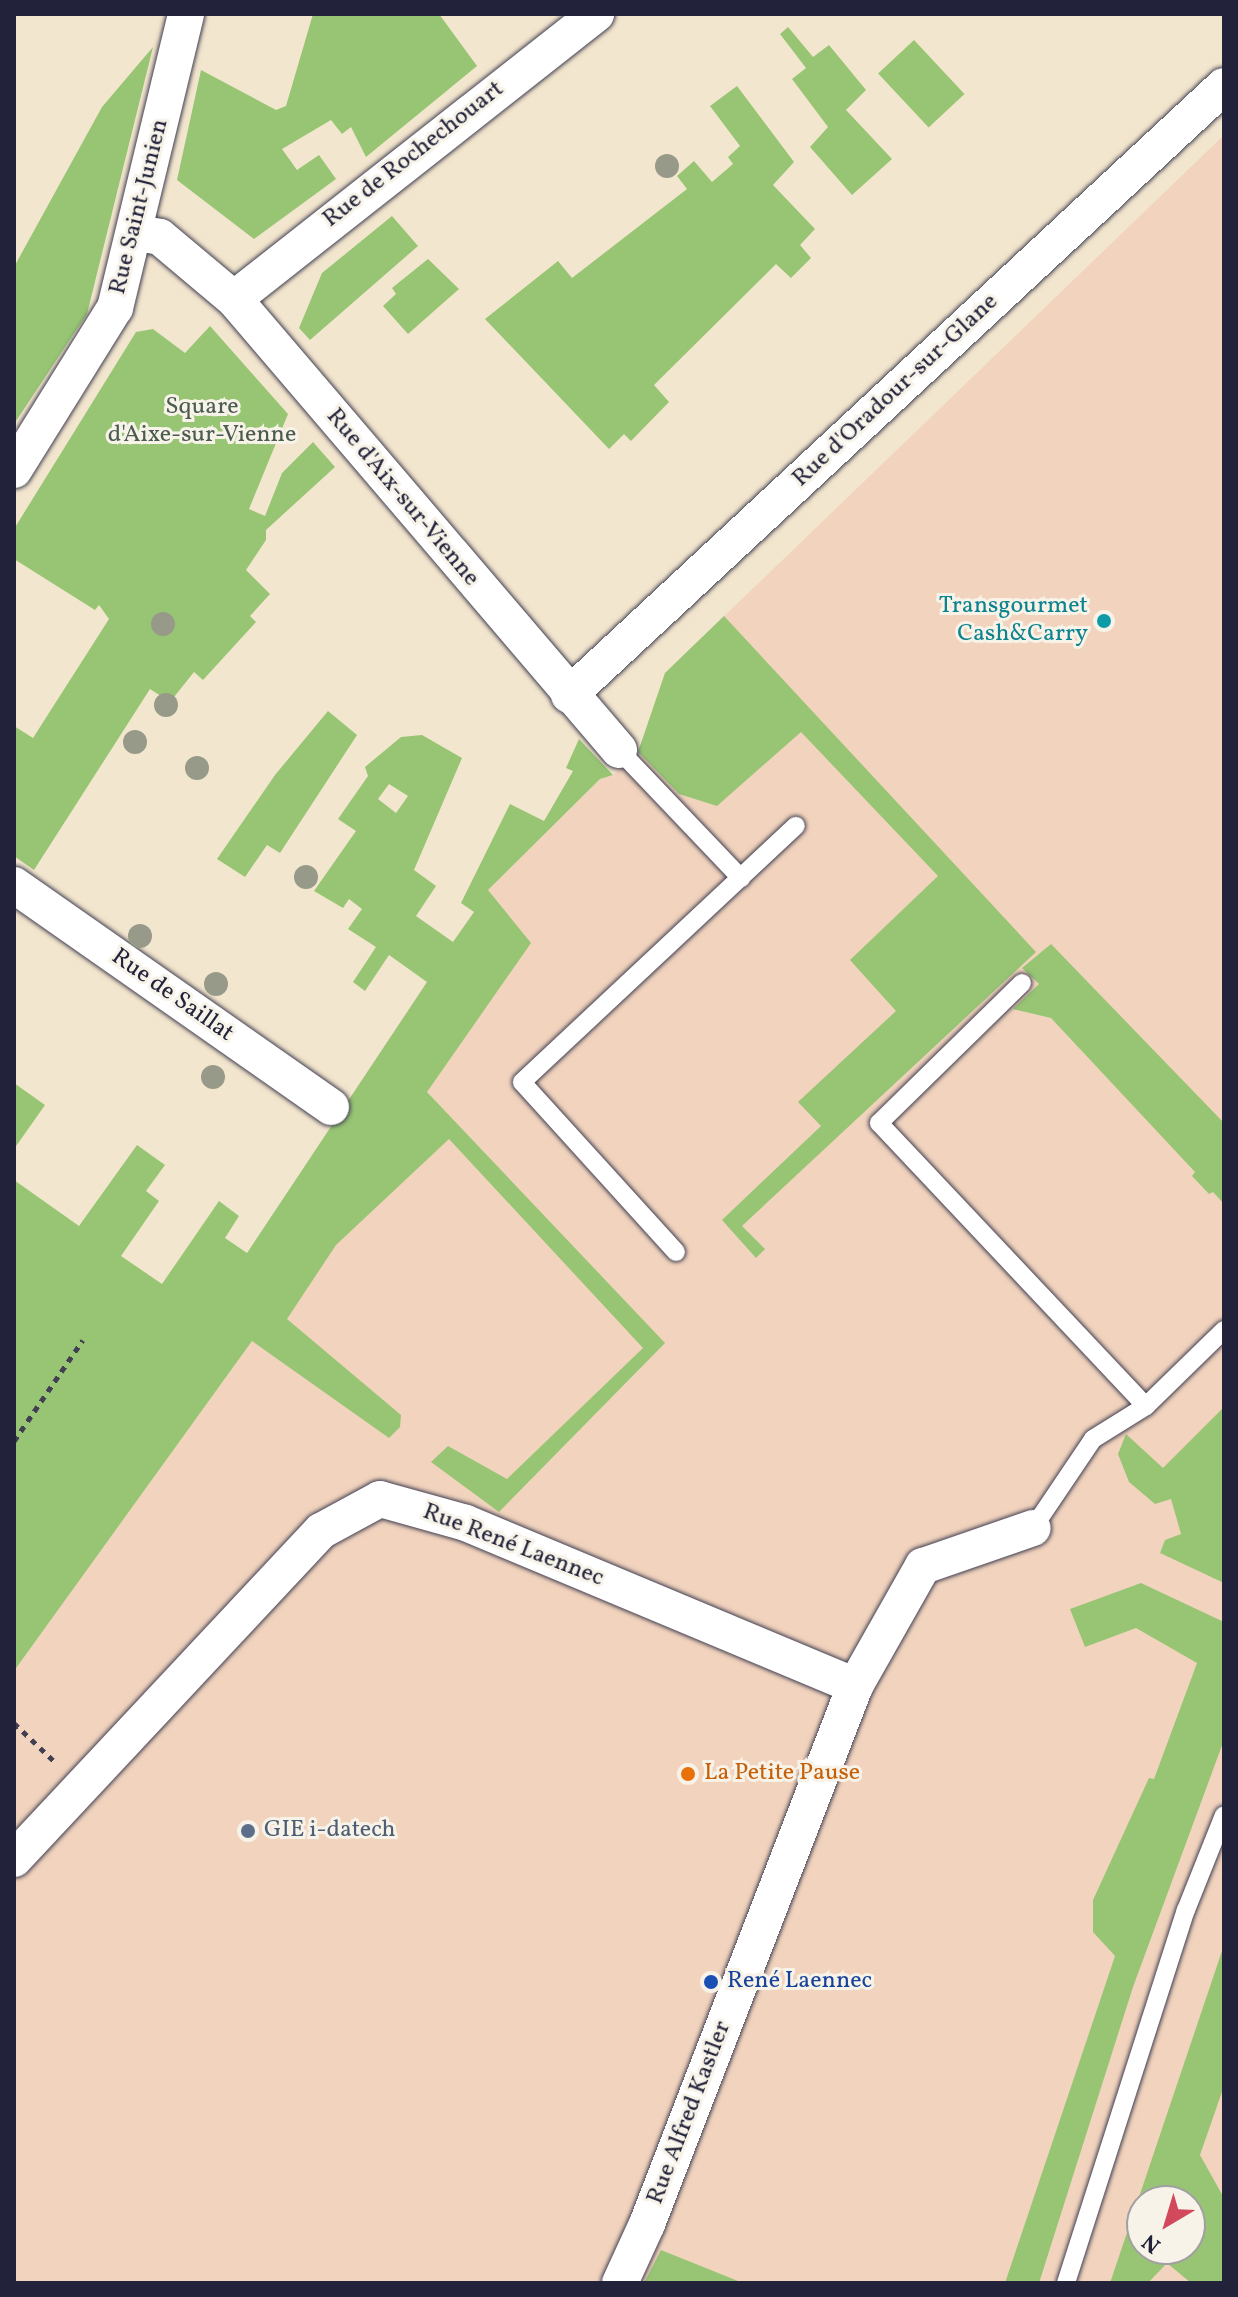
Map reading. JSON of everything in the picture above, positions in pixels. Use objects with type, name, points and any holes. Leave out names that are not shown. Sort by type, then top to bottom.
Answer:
[{"type":"street","name":"Rue Saint-Junien","points":[[14,470],[115,308],[136,233],[186,14]]},
{"type":"street","name":"Rue de Rochechouart","points":[[234,299],[596,14]]},
{"type":"street","name":"Rue d'Oradour-sur-Glane","points":[[569,695],[1224,86]]},
{"type":"street","name":"Rue d'Aix-sur-Vienne","points":[[136,233],[160,237],[234,299],[619,750]]},
{"type":"street","name":"Rue de Saillat","points":[[14,885],[331,1107]]},
{"type":"street","name":"Rue René Laennec","points":[[14,1859],[321,1531],[380,1499],[466,1523],[855,1686]]},
{"type":"street","name":"Rue Alfred Kastler","points":[[620,2283],[647,2224],[855,1686],[923,1566],[1033,1528]]},
{"type":"lane","points":[[619,750],[741,878]]},
{"type":"lane","points":[[676,1252],[522,1082],[796,826]]},
{"type":"lane","points":[[1022,983],[879,1123],[1146,1406]]},
{"type":"lane","points":[[1033,1528],[1093,1439],[1146,1406],[1224,1330]]},
{"type":"lane","points":[[1066,2283],[1186,1910],[1224,1815]]},
{"type":"path","points":[[14,1441],[83,1340]]},
{"type":"path","points":[[14,1723],[83,1787]]},
{"type":"shaded area","points":[[1224,135],[1224,2283],[14,2283],[14,1671],[328,1235],[488,890],[600,779],[613,775],[638,752],[665,673]]},
{"type":"green space","points":[[313,14],[439,14],[477,66],[366,157],[351,127],[342,134],[331,120],[282,149],[297,170],[319,155],[336,179],[254,239],[177,180],[201,70],[276,110],[286,106]]},
{"type":"green space","points":[[788,27],[813,57],[829,45],[866,90],[846,110],[892,159],[852,195],[810,147],[828,127],[792,79],[806,68],[780,34]]},
{"type":"green space","points":[[914,40],[964,94],[929,128],[878,73]]},
{"type":"green space","points":[[153,47],[87,314],[14,424],[14,267],[102,107]]},
{"type":"green space","points":[[737,86],[794,162],[773,185],[815,229],[800,245],[811,258],[791,278],[776,264],[654,385],[669,402],[631,441],[624,434],[609,449],[485,319],[558,261],[572,278],[687,189],[677,176],[694,161],[712,182],[733,164],[728,157],[740,146],[710,106]]},
{"type":"green space","points":[[392,216],[418,246],[310,340],[299,328],[322,273]]},
{"type":"green space","points":[[428,259],[459,289],[408,334],[383,306],[396,294],[392,288]]},
{"type":"green space","name":"Square d'Aixe-sur-Vienne","points":[[210,326],[288,414],[249,509],[265,516],[282,473],[313,442],[335,467],[266,530],[266,540],[246,570],[270,594],[250,616],[256,622],[203,680],[194,672],[170,702],[150,689],[34,870],[14,856],[14,726],[33,738],[109,619],[99,605],[95,610],[14,559],[14,529],[136,332],[153,329],[185,353]]},
{"type":"green space","points":[[724,616],[1036,952],[742,1226],[765,1249],[756,1258],[722,1220],[821,1126],[798,1102],[896,1011],[850,960],[938,876],[801,732],[717,806],[679,794],[638,752],[665,673]]},
{"type":"green space","points":[[328,711],[357,735],[280,853],[267,845],[245,877],[217,859],[275,775]]},
{"type":"green space","points":[[422,735],[462,758],[414,870],[436,886],[416,916],[453,942],[474,912],[461,903],[510,804],[544,821],[573,771],[566,768],[579,739],[613,775],[600,779],[488,890],[531,943],[427,1092],[665,1343],[499,1512],[431,1462],[448,1446],[507,1479],[643,1348],[449,1139],[336,1245],[287,1319],[401,1415],[400,1427],[389,1438],[252,1341],[14,1671],[14,1180],[79,1226],[137,1145],[165,1165],[146,1191],[159,1201],[121,1256],[162,1284],[219,1201],[239,1216],[225,1238],[247,1253],[427,982],[389,955],[365,991],[353,982],[376,947],[348,929],[362,909],[349,899],[343,908],[314,891],[356,831],[338,819],[368,776],[365,767],[401,737]],"holes":[[[389,784],[408,796],[396,813],[378,799]]]},
{"type":"green space","points":[[1051,944],[1224,1123],[1224,1204],[1192,1176],[1195,1172],[1051,1018],[1013,1009],[1039,984],[1022,968]]},
{"type":"green space","points":[[14,1083],[45,1105],[14,1149]]},
{"type":"green space","points":[[1224,1407],[1224,1583],[1160,1553],[1165,1540],[1181,1534],[1171,1499],[1155,1504],[1129,1482],[1118,1454],[1126,1434],[1163,1468]]},
{"type":"green space","points":[[1141,1583],[1224,1622],[1224,1740],[1133,1987],[1039,2283],[1005,2283],[1115,1956],[1093,1932],[1093,1900],[1149,1778],[1154,1779],[1197,1663],[1136,1628],[1085,1647],[1070,1609]]},
{"type":"green space","points":[[1224,1945],[1224,2086],[1200,2155],[1224,2198],[1224,2283],[1191,2283],[1169,2265],[1206,2265],[1206,2185],[1143,2185]]},
{"type":"green space","points":[[1126,2236],[1126,2265],[1165,2265],[1148,2283],[1110,2283]]},
{"type":"green space","points":[[661,2250],[743,2283],[644,2283]]},
{"type":"place","name":"Transgourmet Cash&Carry","points":[[1104,621]]},
{"type":"place","name":"La Petite Pause","points":[[688,1774]]},
{"type":"place","name":"GIE i-datech","points":[[248,1831]]},
{"type":"place","name":"René Laennec","points":[[711,1982]]}]
